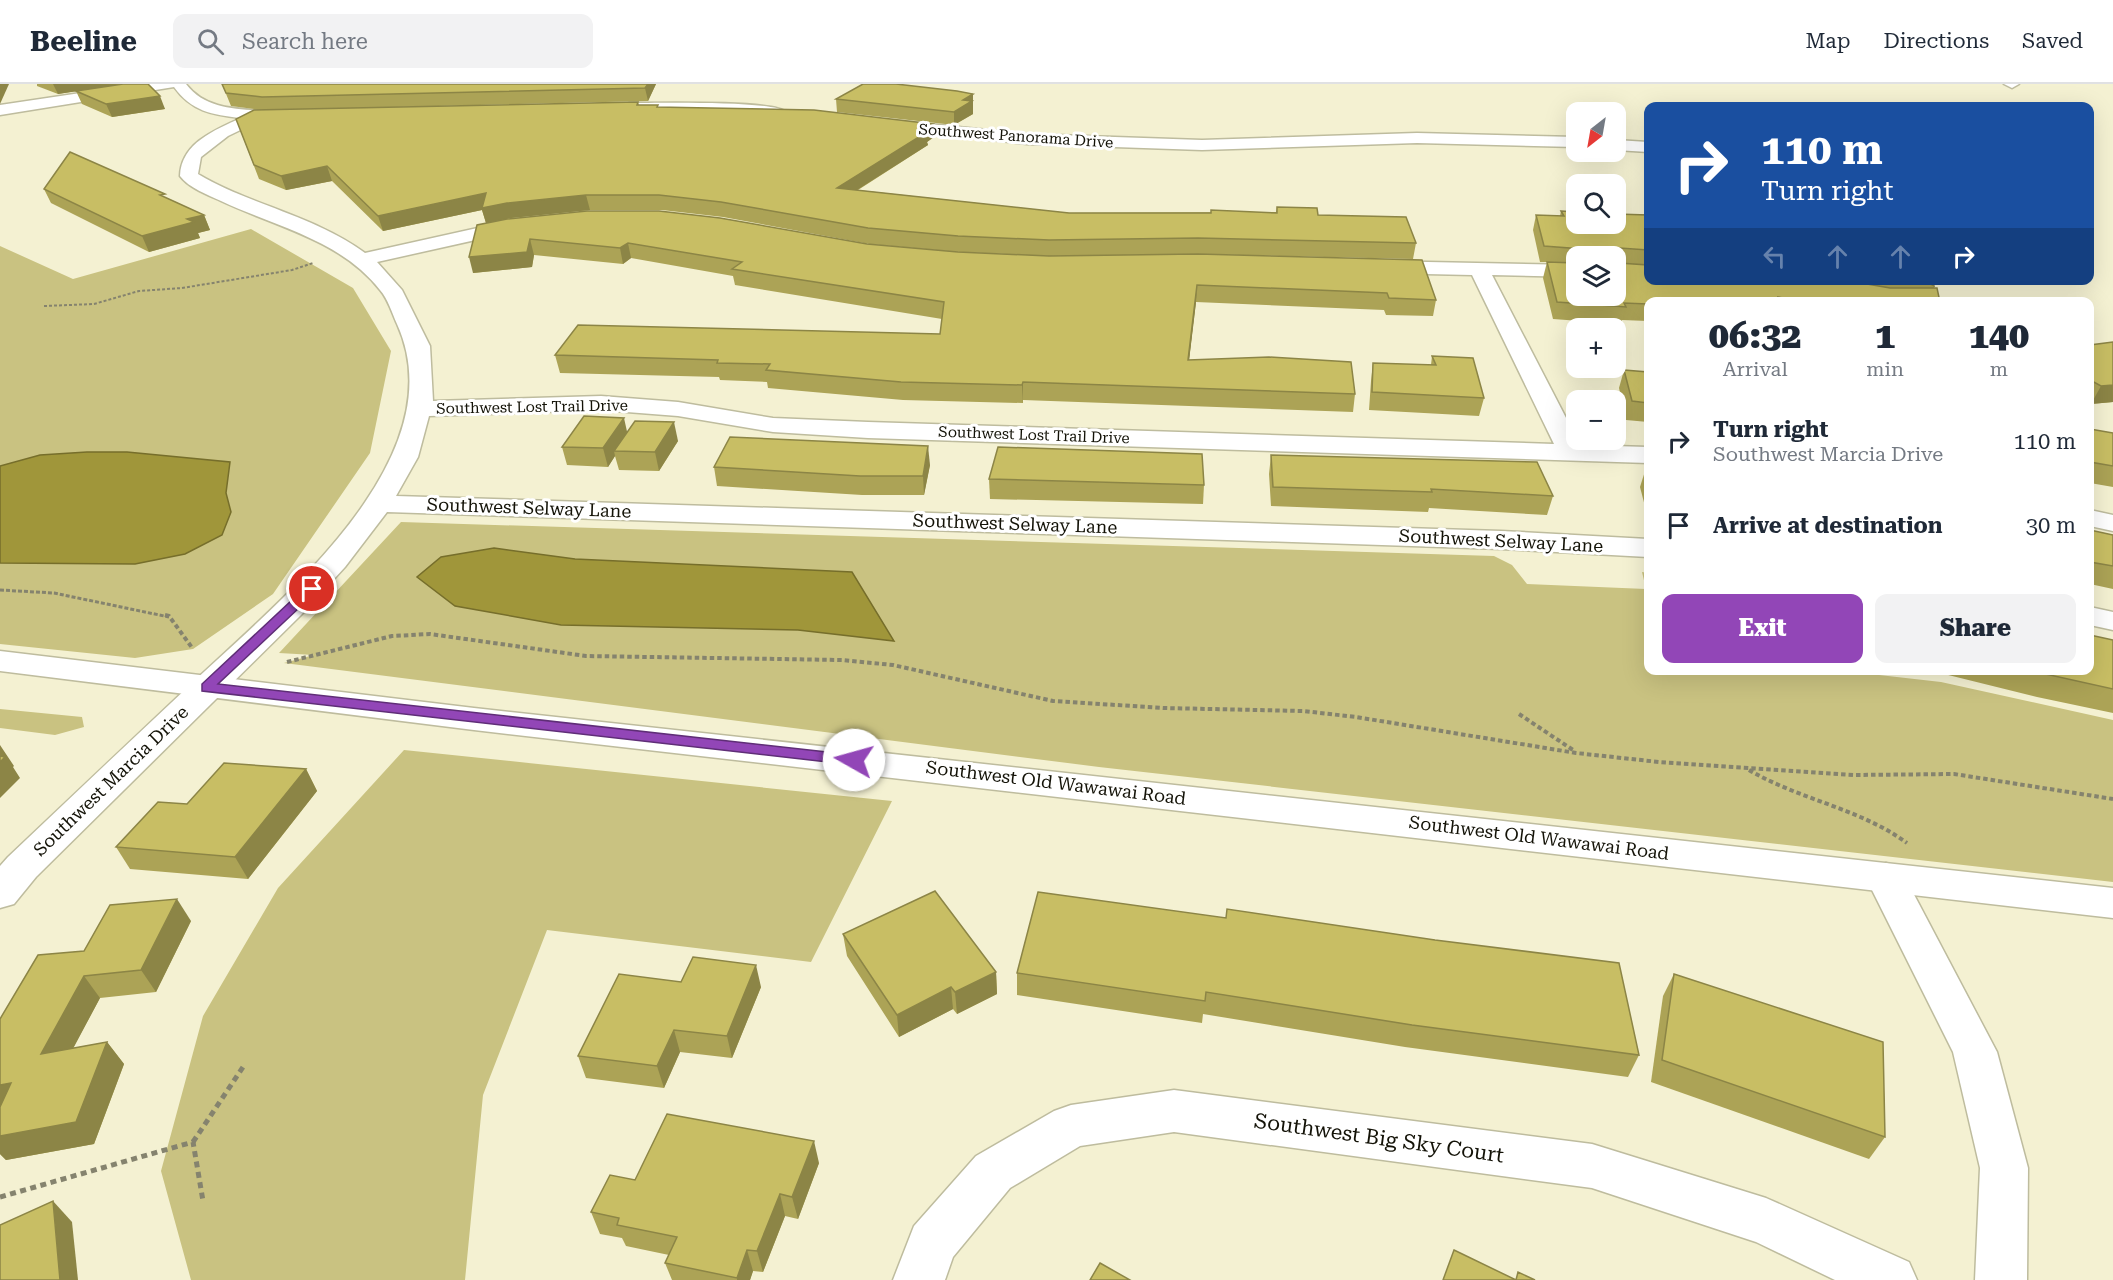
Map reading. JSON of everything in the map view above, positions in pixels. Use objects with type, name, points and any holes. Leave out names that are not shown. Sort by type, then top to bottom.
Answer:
[{"type":"street","points":[[0,110],[169,84]]},
{"type":"street","points":[[178,84],[190,99],[206,107],[255,117],[307,118]]},
{"type":"street","points":[[609,108],[728,108],[798,114]]},
{"type":"street","name":"Southwest Marcia Drive","points":[[0,893],[22,867],[207,687],[312,589],[382,504],[421,409],[424,364],[414,326],[391,289],[364,259],[323,237],[210,191],[189,176],[188,166],[192,156],[214,138],[255,117]]},
{"type":"street","name":"Southwest Panorama Drive","points":[[868,123],[1027,139],[1202,146],[1417,138],[1566,142]]},
{"type":"street","points":[[1626,146],[1644,147]]},
{"type":"street","points":[[364,259],[445,239],[534,224]]},
{"type":"street","points":[[1362,266],[1566,271]]},
{"type":"street","points":[[1479,269],[1570,451]]},
{"type":"street","name":"Southwest Lost Trail Drive","points":[[421,409],[601,403],[678,409],[773,425],[868,430],[1644,455]]},
{"type":"street","name":"Southwest Selway Lane","points":[[382,504],[1489,540],[1644,548]]},
{"type":"street","points":[[2094,519],[2113,523]]},
{"type":"street","points":[[2094,617],[2113,621]]},
{"type":"street","name":"Southwest Old Wawawai Road","points":[[0,661],[207,687],[2113,903]]},
{"type":"street","points":[[1886,878],[1975,1052],[2004,1168],[2001,1280]]},
{"type":"street","name":"Southwest Big Sky Court","points":[[919,1280],[932,1243],[993,1172],[1071,1126],[1174,1111],[1592,1166],[1766,1222],[1891,1280]]},
{"type":"path","points":[[44,306],[94,304],[139,291],[182,288],[213,281],[292,270],[316,262]]},
{"type":"path","points":[[0,590],[54,593],[169,616],[193,649]]},
{"type":"path","points":[[284,663],[392,636],[430,634],[585,656],[842,660],[892,664],[1053,701],[1152,708],[1303,711],[1356,717],[1576,753],[1746,769],[1854,775],[1954,774],[2113,799]]},
{"type":"path","points":[[1519,714],[1576,753]]},
{"type":"path","points":[[1746,769],[1784,789],[1866,818],[1892,830],[1914,848],[1943,884]]},
{"type":"path","points":[[0,1197],[193,1142],[245,1064]]},
{"type":"path","points":[[193,1142],[203,1201]]},
{"type":"shaded area","points":[[251,229],[353,288],[391,351],[370,453],[273,594],[193,649],[135,658],[0,644],[0,246],[73,279]]},
{"type":"shaded area","points":[[127,452],[230,462],[226,493],[231,512],[222,535],[185,554],[135,564],[0,563],[0,466],[40,455]]},
{"type":"shaded area","points":[[401,522],[1494,556],[1512,565],[1527,584],[1644,589],[1644,675],[1879,675],[1941,682],[2113,720],[2113,882],[1099,767],[284,663],[314,655],[279,653]]},
{"type":"shaded area","points":[[494,548],[575,559],[852,572],[894,641],[798,630],[561,625],[455,606],[417,577],[441,557]]},
{"type":"shaded area","points":[[0,709],[82,717],[84,727],[55,735],[0,728]]},
{"type":"shaded area","points":[[404,750],[892,801],[811,962],[547,930],[483,1095],[465,1280],[191,1280],[161,1171],[203,1016],[278,888]]},
{"type":"building","points":[[123,84],[148,84],[160,96],[106,104],[76,91]]},
{"type":"building","points":[[222,84],[648,84],[645,88],[262,97],[226,93]]},
{"type":"building","points":[[863,84],[896,84],[973,94],[963,100],[972,101],[954,112],[836,99]]},
{"type":"building","points":[[638,102],[637,105],[658,105],[657,107],[814,110],[933,124],[922,131],[927,132],[837,188],[1069,213],[1211,213],[1211,210],[1277,213],[1277,207],[1317,208],[1318,215],[1406,217],[1416,243],[1198,238],[1049,240],[958,236],[868,228],[721,202],[659,195],[586,195],[507,203],[482,208],[486,193],[378,216],[327,166],[281,176],[254,165],[236,119],[254,110]]},
{"type":"building","points":[[70,152],[165,194],[160,195],[204,215],[187,219],[194,222],[142,236],[44,189]]},
{"type":"building","points":[[587,211],[659,211],[720,218],[867,244],[958,252],[1049,256],[1198,254],[1422,260],[1436,300],[1389,298],[1387,293],[1197,285],[1188,360],[1269,357],[1351,362],[1355,394],[1023,382],[1022,385],[901,382],[766,370],[770,364],[717,363],[718,360],[555,355],[578,325],[940,334],[944,302],[732,269],[742,262],[628,243],[620,248],[530,239],[527,252],[469,257],[477,225],[507,219]]},
{"type":"building","points":[[1561,211],[1566,211],[1566,234],[1626,234],[1626,214],[1644,215],[1644,250],[1626,248],[1626,246],[1544,246],[1536,215],[1564,216]]},
{"type":"building","points":[[1547,262],[1566,263],[1566,303],[1557,302]]},
{"type":"building","points":[[1626,263],[1644,265],[1644,285],[1873,285],[1890,288],[1937,288],[1939,297],[1644,297],[1644,304],[1626,303]]},
{"type":"building","points":[[2113,342],[2113,385],[2101,386],[2094,382],[2094,344]]},
{"type":"building","points":[[1432,356],[1473,358],[1484,398],[1372,392],[1373,363],[1436,365]]},
{"type":"building","points":[[1626,370],[1644,372],[1644,402],[1632,401]]},
{"type":"building","points":[[584,416],[624,418],[603,448],[562,447]]},
{"type":"building","points":[[635,421],[674,422],[655,452],[614,451]]},
{"type":"building","points":[[2094,430],[2113,433],[2113,466],[2094,463]]},
{"type":"building","points":[[730,437],[928,446],[923,476],[860,476],[714,467]]},
{"type":"building","points":[[998,447],[1202,454],[1204,485],[989,479]]},
{"type":"building","points":[[1271,455],[1537,462],[1553,496],[1431,489],[1432,492],[1273,487]]},
{"type":"building","points":[[2094,531],[2113,535],[2113,566],[2094,563]]},
{"type":"building","points":[[2094,636],[2113,640],[2113,689],[2050,675],[2094,675]]},
{"type":"building","points":[[224,763],[306,769],[235,857],[116,847],[158,802],[187,804]]},
{"type":"building","points":[[935,891],[996,972],[955,992],[951,987],[897,1015],[843,934]]},
{"type":"building","points":[[1038,892],[1226,918],[1227,909],[1435,940],[1619,963],[1639,1055],[1412,1025],[1206,992],[1205,1001],[1017,973]]},
{"type":"building","points":[[177,899],[141,970],[84,976],[41,1054],[107,1042],[76,1122],[0,1136],[0,1107],[11,1083],[0,1085],[0,1019],[38,955],[84,951],[110,905]]},
{"type":"building","points":[[693,957],[756,965],[727,1036],[674,1030],[657,1066],[578,1056],[619,974],[681,982]]},
{"type":"building","points":[[1674,974],[1883,1042],[1885,1137],[1662,1060]]},
{"type":"building","points":[[667,1114],[814,1141],[792,1197],[780,1194],[757,1251],[747,1250],[737,1278],[665,1263],[677,1237],[617,1225],[619,1218],[591,1212],[610,1175],[635,1180]]},
{"type":"building","points":[[53,1201],[60,1280],[0,1280],[0,1225]]},
{"type":"building","points":[[1454,1250],[1516,1280],[1443,1280]]},
{"type":"building","points":[[1100,1263],[1130,1280],[1090,1280]]},
{"type":"building","points":[[1518,1272],[1535,1280],[1516,1280]]},
{"type":"route","points":[[312,589],[207,687],[474,719],[854,760]]}]
